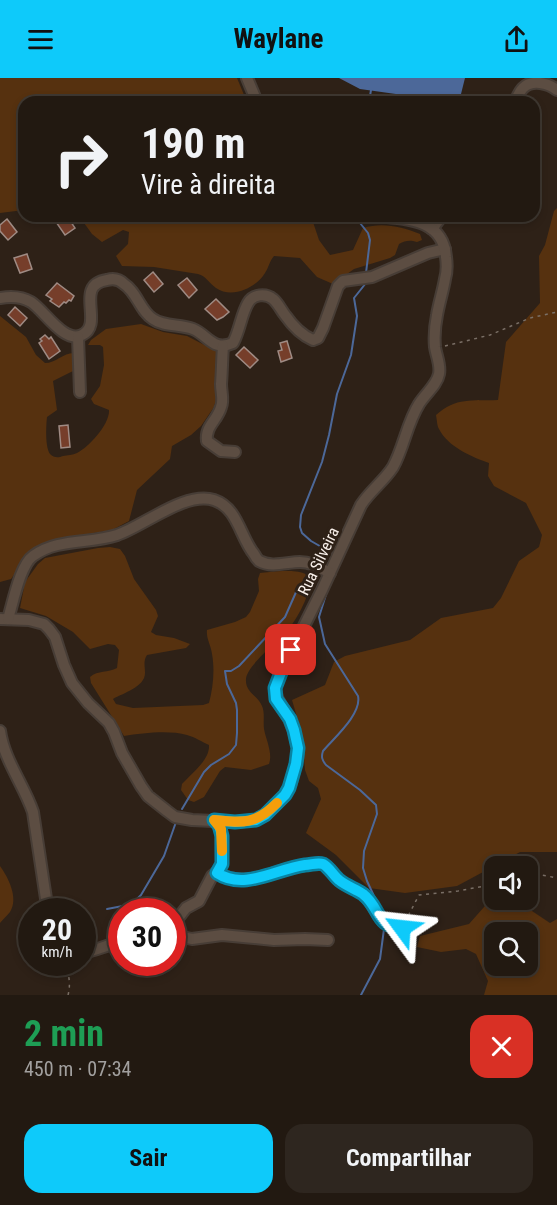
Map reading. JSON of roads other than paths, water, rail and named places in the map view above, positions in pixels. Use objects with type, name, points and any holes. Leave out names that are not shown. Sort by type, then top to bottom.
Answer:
[{"type":"street","points":[[247,78],[254,96]]},
{"type":"street","points":[[518,96],[528,84],[539,82],[557,90]]},
{"type":"street","points":[[0,298],[15,296],[31,302],[59,329],[78,337],[85,334],[90,326],[90,293],[95,285],[100,281],[115,278],[126,285],[153,319],[198,331],[204,338],[223,346],[233,343],[238,335],[250,299],[259,295],[267,295],[274,299],[299,331],[313,340],[318,338],[338,286],[343,281],[372,277],[428,253],[445,249],[442,240],[432,229],[413,222]]},
{"type":"street","points":[[432,229],[437,222]]},
{"type":"street","name":"Rua Silveira","points":[[4,619],[37,622],[49,629],[55,637],[72,683],[109,723],[122,753],[148,796],[175,817],[235,822],[256,820],[265,815],[289,788],[298,748],[290,719],[276,699],[275,688],[282,670],[361,505],[392,467],[419,404],[439,374],[434,336],[447,272],[445,249]]},
{"type":"street","points":[[78,337],[80,392]]},
{"type":"street","points":[[223,346],[221,409],[206,436],[207,441],[221,451],[235,452]]},
{"type":"street","points":[[4,619],[23,568],[32,556],[60,545],[118,534],[171,507],[200,499],[214,500],[227,508],[237,519],[248,547],[259,561],[273,565],[302,562],[317,565],[330,573]]},
{"type":"street","points":[[0,731],[2,744],[29,799],[33,813],[46,898]]},
{"type":"street","points":[[186,908],[198,901],[212,876],[217,873],[222,864],[222,836],[219,825],[214,820]]},
{"type":"street","points":[[217,873],[239,881],[297,866],[318,863],[325,865],[339,880],[364,895],[385,924],[402,928]]},
{"type":"street","points":[[186,938],[222,935],[274,940],[328,940]]},
{"type":"water","points":[[339,78],[465,78],[460,96],[414,96],[360,89]]},
{"type":"waterway","points":[[370,96],[371,90]]},
{"type":"waterway","points":[[359,222],[368,233],[370,240],[366,273]]},
{"type":"waterway","points":[[318,563],[325,549],[302,533],[301,515],[322,462],[337,394],[351,355],[357,316],[354,298],[366,283]]},
{"type":"waterway","points":[[182,809],[204,772],[229,754],[236,745],[236,703],[227,684],[225,671],[231,671],[239,666],[285,617],[297,590],[315,572]]},
{"type":"waterway","points":[[328,588],[319,617],[325,644],[358,696],[358,703],[352,718],[323,751],[322,758],[326,765],[376,805],[377,814],[364,851],[363,868],[380,909]]},
{"type":"waterway","points":[[107,909],[128,905],[141,895],[164,856],[176,822]]},
{"type":"waterway","points":[[361,995],[380,959],[384,929]]}]
